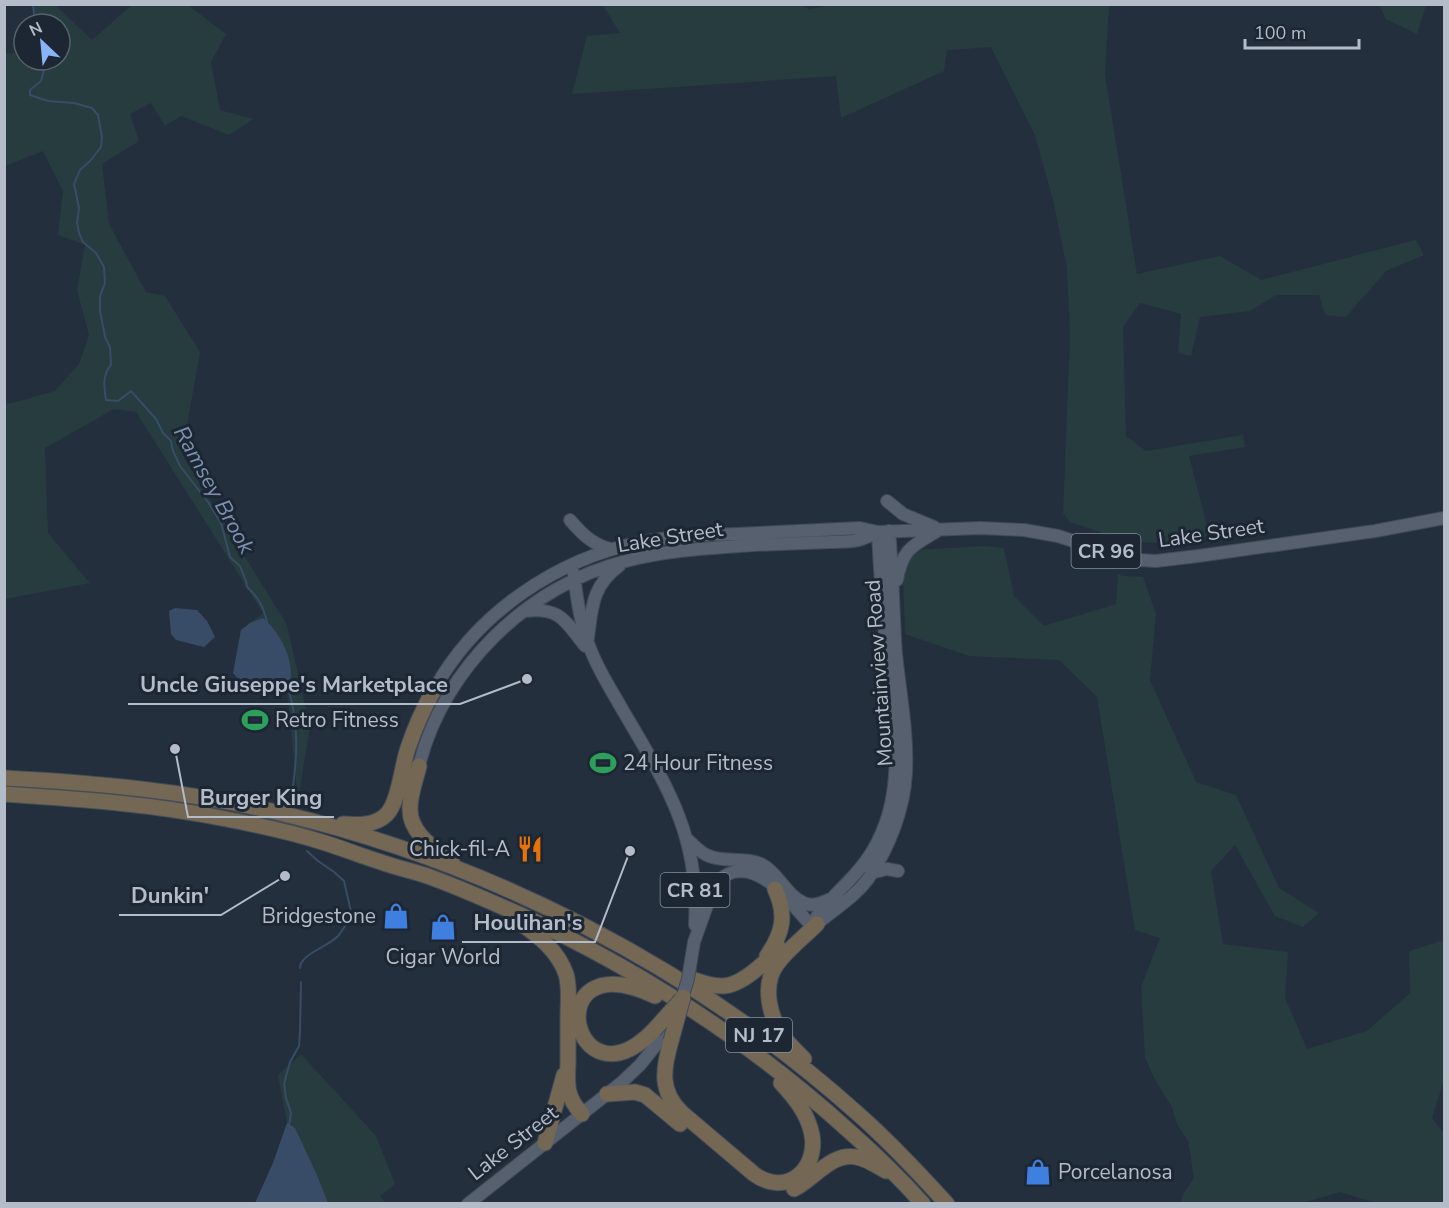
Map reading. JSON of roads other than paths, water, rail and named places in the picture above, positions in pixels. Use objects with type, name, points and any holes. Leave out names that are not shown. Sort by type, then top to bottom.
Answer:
[{"type":"highway","points":[[304,819],[359,825],[375,822],[388,813],[395,800],[414,733],[435,688]]},
{"type":"highway","points":[[419,766],[410,801],[412,822],[423,838],[464,872]]},
{"type":"highway","name":"NJ 17","points":[[4,778],[95,783],[227,802],[304,819],[380,841],[507,889],[619,945],[726,1010],[792,1059],[857,1113],[947,1203]]},
{"type":"highway","name":"NJ 17","points":[[4,794],[150,806],[238,821],[320,841],[430,877],[485,899],[554,930],[603,956],[651,984],[753,1052],[817,1102],[878,1156],[923,1203]]},
{"type":"highway","points":[[759,967],[774,946],[781,929],[782,910],[775,889]]},
{"type":"highway","points":[[485,899],[537,935],[555,954],[562,966],[568,986],[568,1092],[582,1114]]},
{"type":"highway","points":[[652,964],[701,983],[719,986],[738,983],[746,979],[813,924]]},
{"type":"highway","points":[[813,924],[781,958],[774,969],[768,991],[771,1011],[785,1039],[857,1113]]},
{"type":"highway","points":[[663,1035],[642,1041],[629,1050],[605,1053],[589,1044],[582,1035],[578,1024],[578,1013],[583,1000],[591,990],[614,983],[640,989],[708,1021]]},
{"type":"highway","points":[[682,997],[663,1035],[664,1078],[673,1104],[759,1178],[776,1182],[789,1181],[804,1170],[811,1158],[813,1142],[809,1125],[803,1110],[793,1096],[753,1052]]},
{"type":"highway","points":[[545,1143],[568,1064]]},
{"type":"highway","points":[[607,1094],[635,1092],[645,1095],[750,1183],[767,1191],[782,1192],[795,1188],[832,1162],[849,1156],[862,1159],[897,1176]]},
{"type":"main road","points":[[887,501],[903,514],[940,529]]},
{"type":"main road","name":"Lake Street","points":[[435,688],[464,647],[497,613],[537,583],[573,564],[611,549],[657,539],[860,528],[884,531],[991,528],[1036,531],[1123,557],[1156,561],[1375,531],[1444,518]]},
{"type":"main road","points":[[570,520],[590,540],[611,549]]},
{"type":"main road","points":[[893,602],[899,570],[905,554],[920,541],[940,529]]},
{"type":"main road","name":"Lake Street","points":[[419,766],[446,698],[461,675],[486,645],[524,612],[549,594],[575,580],[626,561],[664,554],[703,549],[860,540],[884,531]]},
{"type":"main road","name":"Mountainview Road","points":[[813,924],[833,897],[881,846],[898,817],[903,796],[907,770],[906,749],[893,602],[884,531]]},
{"type":"main road","name":"Mountainview Road","points":[[813,924],[850,898],[871,873],[881,846],[895,783],[896,762],[884,531]]},
{"type":"main road","points":[[589,648],[592,604],[598,588],[610,572],[626,561]]},
{"type":"main road","points":[[573,564],[575,580]]},
{"type":"main road","name":"CR 81","points":[[575,580],[580,614],[589,648],[663,781],[677,810],[687,839],[696,894],[694,942],[690,969],[682,997]]},
{"type":"main road","points":[[524,612],[545,610],[554,613],[564,620],[589,648]]},
{"type":"main road","points":[[687,839],[709,856],[746,860],[763,865],[803,903],[816,904],[833,897]]},
{"type":"main road","points":[[871,873],[887,869],[898,871]]},
{"type":"main road","points":[[694,942],[713,889],[723,877],[738,871],[749,872],[764,878],[813,924]]},
{"type":"main road","name":"Lake Street","points":[[468,1203],[607,1094],[640,1065],[663,1035]]},
{"type":"water","points":[[175,608],[197,610],[207,621],[215,637],[204,647],[176,640],[171,634],[169,611]]},
{"type":"water","points":[[263,618],[279,636],[289,659],[291,675],[287,690],[245,687],[233,673],[241,630],[250,623]]},
{"type":"water","points":[[287,1123],[295,1128],[328,1203],[255,1203],[273,1163]]},
{"type":"waterway","name":"Ramsey Brook","points":[[33,4],[34,12]]},
{"type":"waterway","name":"Ramsey Brook","points":[[43,72],[41,81],[30,90],[30,95],[48,101],[74,103],[92,108],[98,115],[102,137],[101,147],[80,170],[74,184],[79,208],[77,223],[79,233],[83,242],[96,253],[104,267],[105,283],[100,296],[100,311],[105,337],[110,347],[111,365],[105,377],[106,400],[118,401],[131,391],[156,419],[163,433],[171,441],[180,466],[221,523],[230,557],[240,566],[247,587],[260,603],[267,622]]},
{"type":"waterway","name":"Ramsey Brook","points":[[288,688],[296,730],[295,772],[291,800]]},
{"type":"waterway","name":"Ramsey Brook","points":[[300,968],[301,963],[309,955],[338,936],[352,916],[344,881],[307,851]]},
{"type":"waterway","name":"Ramsey Brook","points":[[289,1126],[291,1113],[284,1084],[290,1062],[299,1046],[301,982]]},
{"type":"place","name":"Uncle Giuseppe's Marketplace","points":[[527,679]]},
{"type":"place","name":"Retro Fitness","points":[[255,720]]},
{"type":"place","name":"Burger King","points":[[175,749]]},
{"type":"place","name":"24 Hour Fitness","points":[[603,763]]},
{"type":"place","name":"Chick-fil-A","points":[[530,849]]},
{"type":"place","name":"Houlihan's","points":[[630,851]]},
{"type":"place","name":"Dunkin'","points":[[285,876]]},
{"type":"place","name":"Bridgestone","points":[[396,916]]},
{"type":"place","name":"Cigar World","points":[[443,927]]},
{"type":"place","name":"Porcelanosa","points":[[1038,1172]]}]
